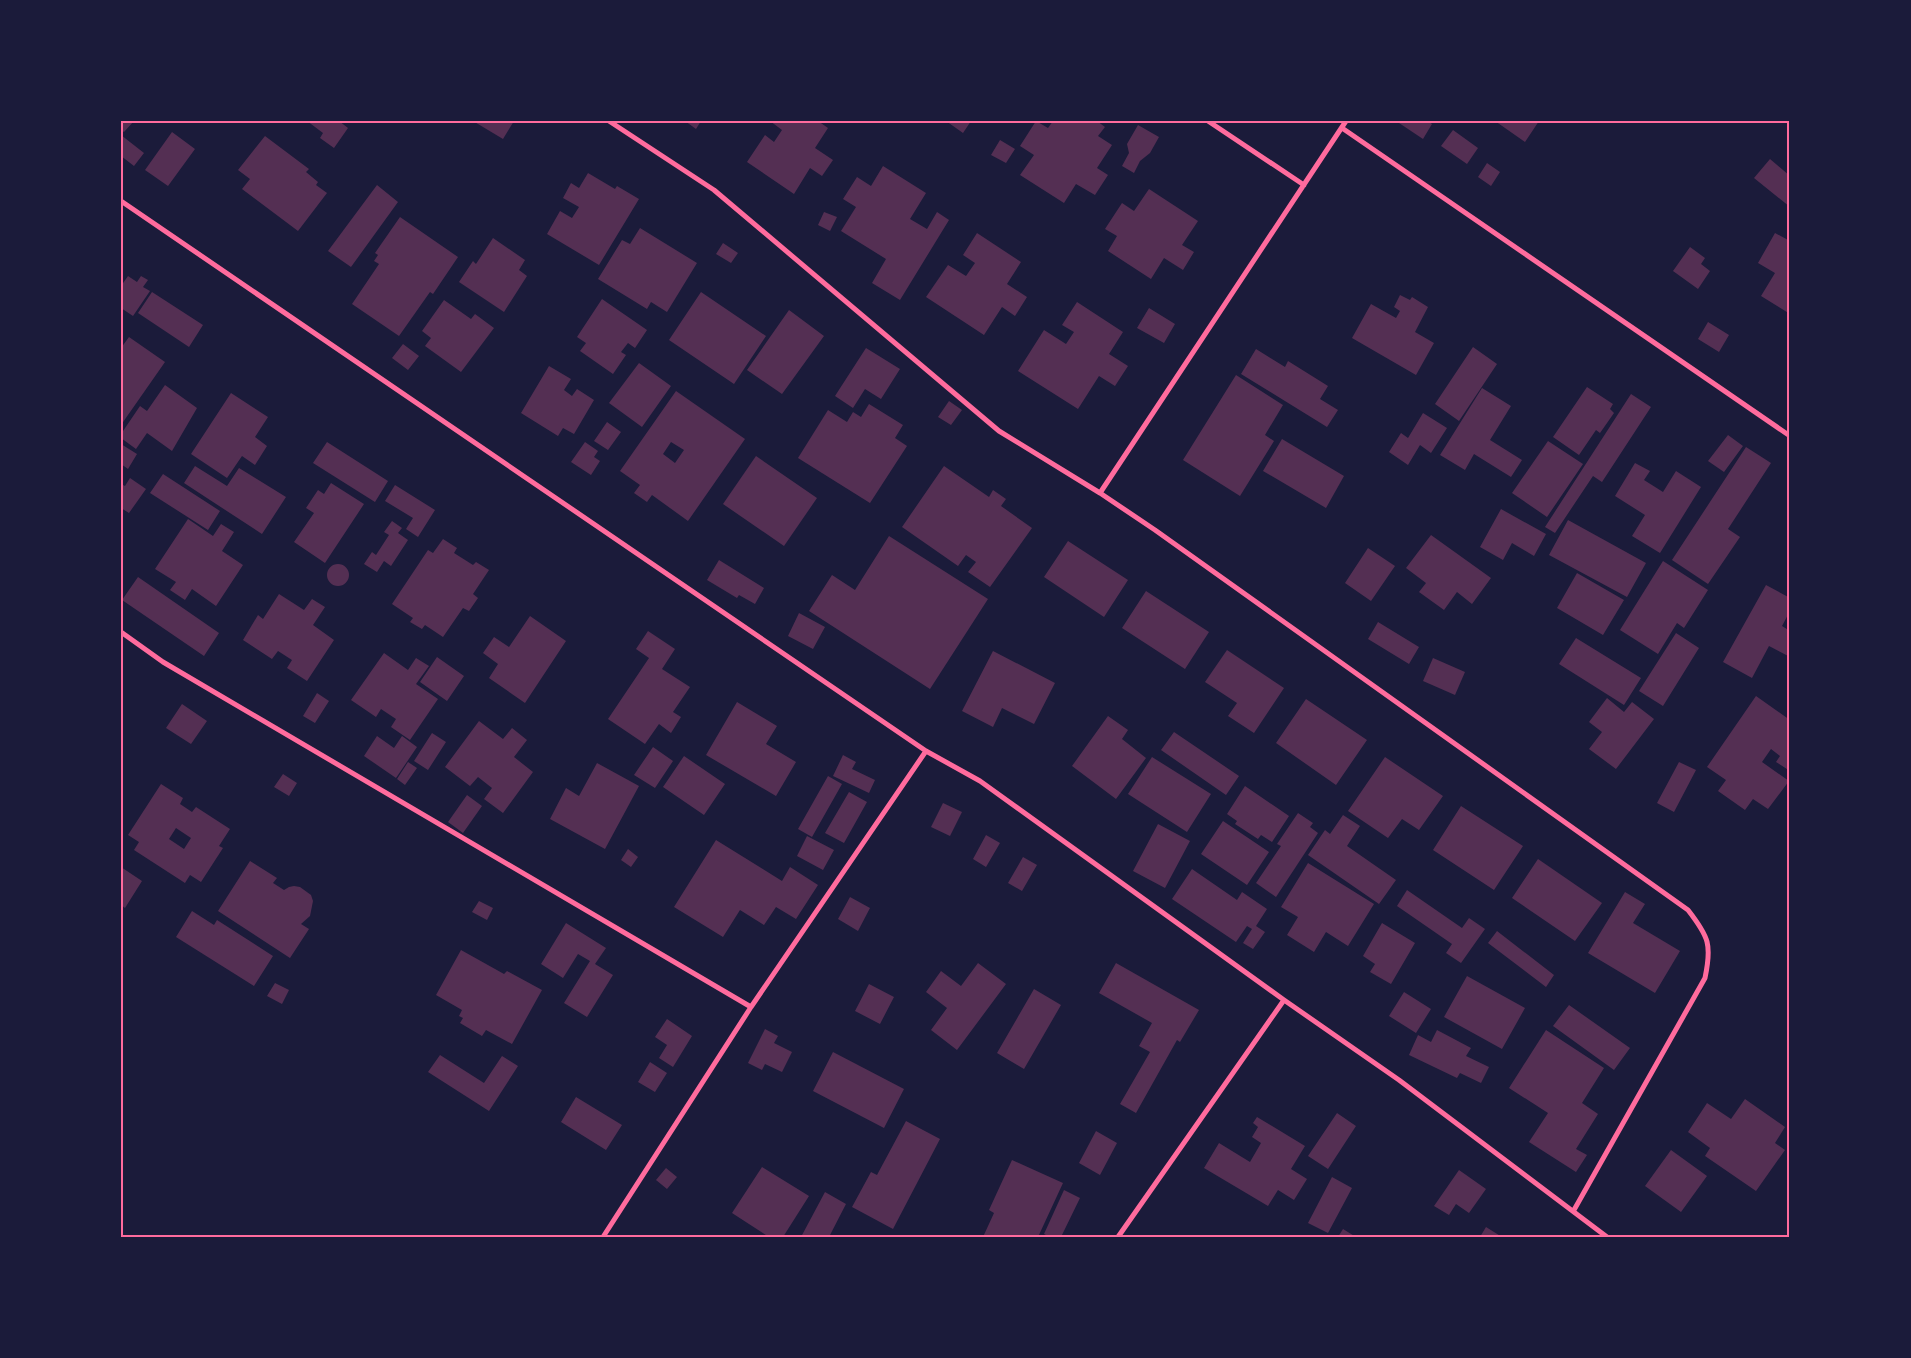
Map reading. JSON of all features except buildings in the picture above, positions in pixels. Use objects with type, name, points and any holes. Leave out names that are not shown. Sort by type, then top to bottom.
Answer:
[{"type":"street","points":[[609,121],[714,190],[999,431],[1100,493],[1155,530],[1688,910],[1703,930],[1710,954],[1705,978],[1574,1210]]},
{"type":"street","points":[[1208,121],[1304,185]]},
{"type":"street","points":[[1100,493],[1346,121]]},
{"type":"street","points":[[1342,128],[1790,436]]},
{"type":"street","points":[[121,200],[926,750],[980,781],[1284,1000],[1399,1080],[1574,1210],[1607,1237]]},
{"type":"street","points":[[121,632],[163,662],[751,1007]]},
{"type":"street","points":[[603,1237],[751,1007],[926,750]]},
{"type":"street","points":[[1118,1237],[1284,1000]]}]
